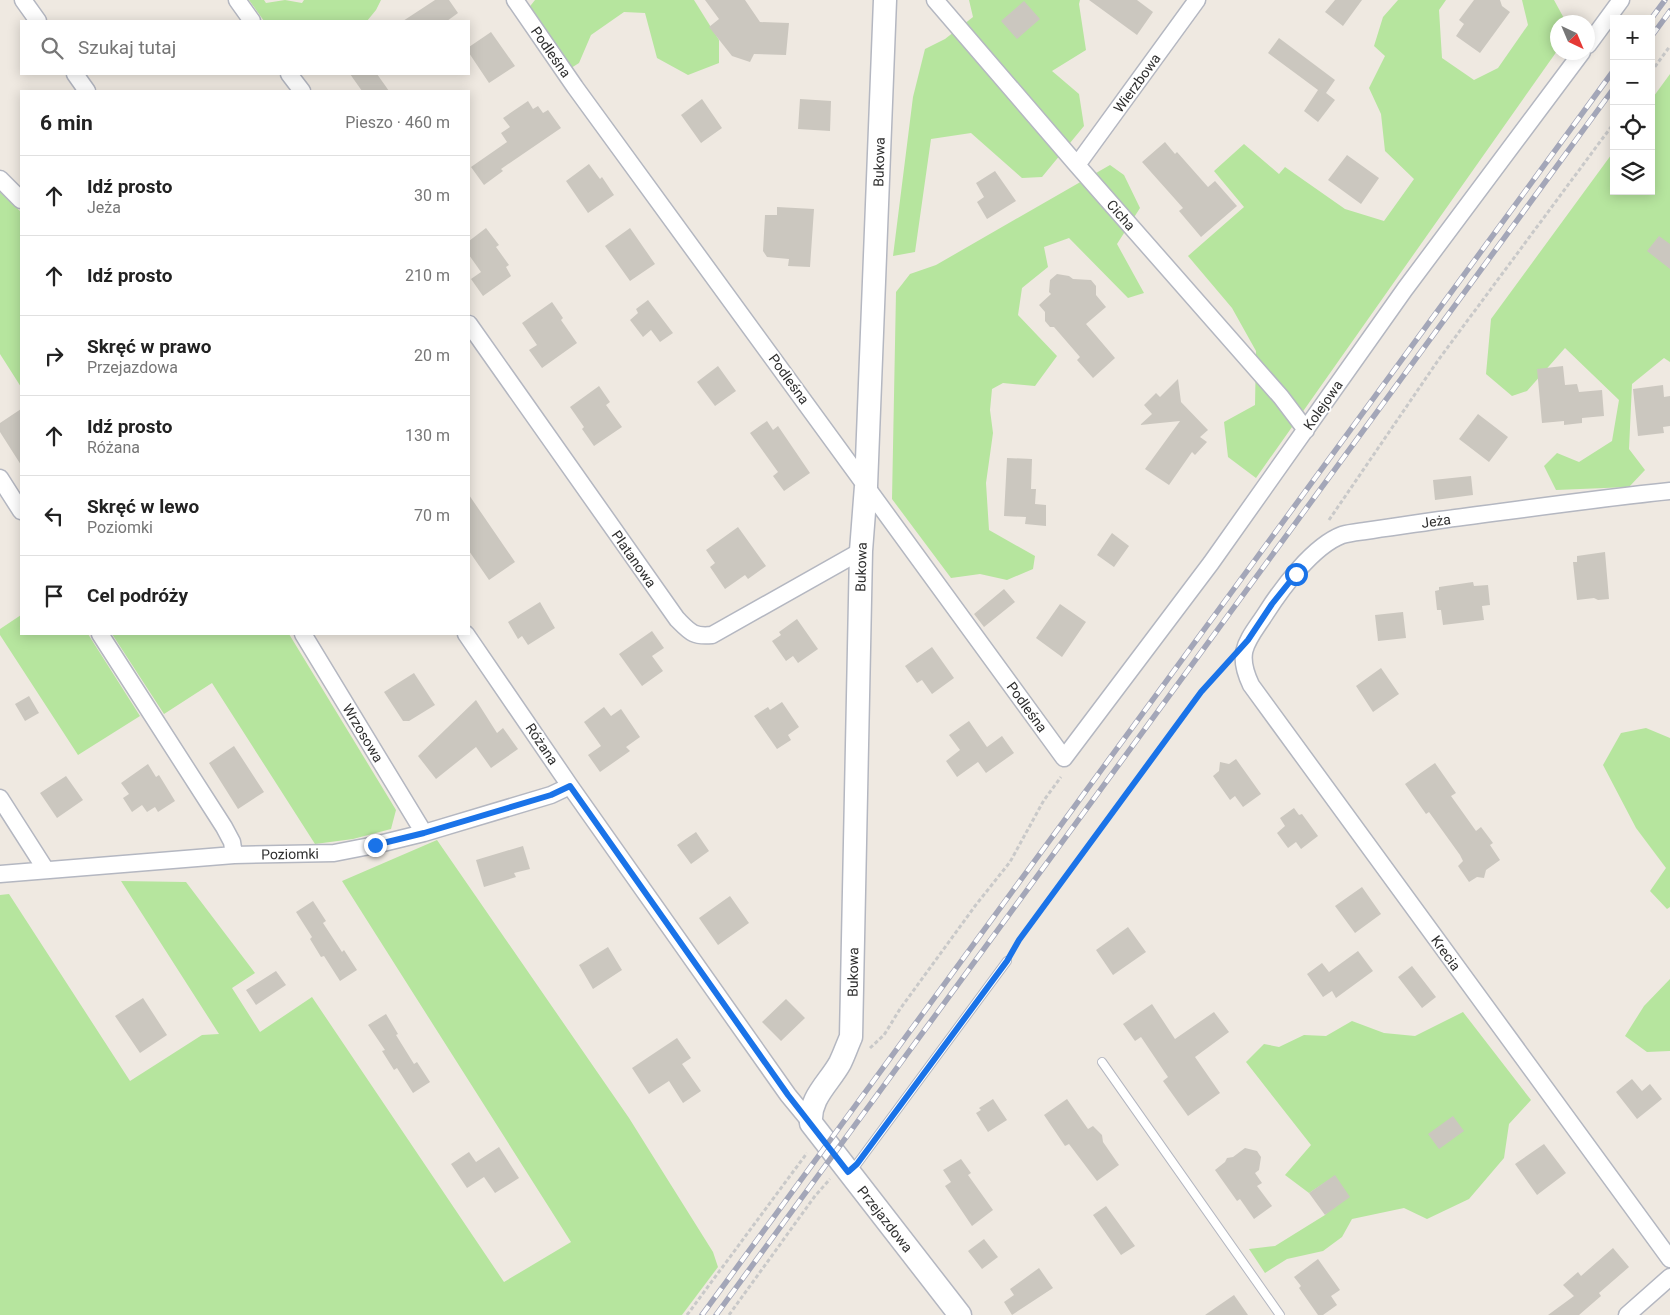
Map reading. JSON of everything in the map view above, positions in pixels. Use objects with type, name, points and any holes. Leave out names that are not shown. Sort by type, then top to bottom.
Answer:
[{"type":"street","points":[[24,0],[37,20]]},
{"type":"street","points":[[237,0],[251,20]]},
{"type":"street","name":"Podleśna","points":[[515,0],[575,87],[1064,758]]},
{"type":"street","name":"Bukowa","points":[[815,1129],[810,1114],[817,1096],[840,1063],[851,1037],[861,551],[866,486],[885,0]]},
{"type":"street","name":"Cicha","points":[[935,0],[1281,398],[1306,430]]},
{"type":"street","name":"Wierzbowa","points":[[1077,165],[1197,0]]},
{"type":"street","points":[[1595,35],[1621,0]]},
{"type":"street","name":"Kolejowa","points":[[1064,758],[1216,556],[1405,289],[1576,60]]},
{"type":"street","points":[[76,75],[86,90]]},
{"type":"street","points":[[290,75],[301,90]]},
{"type":"street","points":[[0,178],[20,199]]},
{"type":"street","name":"Platanowa","points":[[470,325],[677,619],[691,634],[701,636],[712,635],[861,551]]},
{"type":"street","points":[[0,478],[20,509]]},
{"type":"street","name":"Jeża","points":[[1248,640],[1272,604],[1296,574],[1320,550],[1342,535],[1381,528],[1670,490]]},
{"type":"street","points":[[101,635],[224,827],[232,842],[234,855]]},
{"type":"street","name":"Wrzosowa","points":[[304,635],[424,833]]},
{"type":"street","name":"Różana","points":[[467,635],[570,786],[788,1095],[815,1129]]},
{"type":"street","name":"Krecia","points":[[1248,640],[1244,650],[1243,662],[1245,673],[1251,685],[1670,1259]]},
{"type":"street","name":"Poziomki","points":[[0,874],[234,855],[334,852],[375,845],[424,833],[551,795],[570,786]]},
{"type":"street","points":[[0,798],[46,870]]},
{"type":"street","name":"Przejazdowa","points":[[815,1129],[960,1315]]},
{"type":"street","points":[[1627,1315],[1670,1277]]},
{"type":"lane","points":[[848,1172],[857,1164],[1007,961]]},
{"type":"lane","points":[[1102,1062],[1280,1315]]},
{"type":"path","points":[[1655,67],[1670,46]]},
{"type":"path","points":[[1327,524],[1331,515],[1439,359],[1610,128]]},
{"type":"path","points":[[1007,961],[1019,940],[1201,692],[1248,640]]},
{"type":"path","points":[[840,1063],[864,1052],[884,1036],[900,1009],[969,914],[1010,862],[1044,800],[1062,776],[1064,758]]},
{"type":"path","points":[[687,1315],[815,1129]]},
{"type":"path","points":[[728,1315],[815,1196],[832,1176],[848,1172]]},
{"type":"green space","points":[[249,0],[264,0],[266,3],[285,0],[302,3],[304,0],[381,0],[368,20],[263,20]]},
{"type":"green space","points":[[535,0],[694,0],[719,40],[719,63],[688,75],[657,58],[645,13],[624,12],[591,35],[579,63],[568,70],[527,10]]},
{"type":"green space","points":[[969,0],[1080,0],[1086,50],[1052,71],[1079,94],[1084,126],[1042,177],[1022,178],[971,133],[931,139],[915,252],[893,256],[913,97],[925,49],[945,39],[973,17]]},
{"type":"green space","points":[[1398,0],[1446,0],[1439,10],[1442,58],[1474,80],[1498,68],[1528,25],[1522,0],[1554,0],[1562,15],[1550,15],[1551,60],[1256,478],[1228,457],[1224,422],[1255,405],[1256,351],[1232,308],[1188,256],[1244,207],[1214,171],[1244,144],[1279,174],[1285,167],[1345,209],[1384,221],[1414,179],[1385,151],[1381,114],[1369,88],[1385,56],[1374,46],[1383,17]]},
{"type":"green space","points":[[1670,74],[1670,362],[1664,358],[1632,384],[1629,449],[1645,470],[1629,487],[1556,490],[1544,466],[1557,453],[1579,462],[1612,441],[1619,400],[1565,348],[1527,391],[1512,396],[1486,374],[1491,319],[1610,156],[1610,195],[1655,195],[1655,95]]},
{"type":"green space","points":[[1110,165],[1124,175],[1140,208],[1117,244],[1144,293],[1128,298],[1069,238],[1044,247],[1048,267],[1022,288],[1018,315],[1057,356],[1035,386],[1003,383],[992,389],[990,410],[993,433],[986,483],[989,530],[1035,556],[1033,569],[1007,580],[980,574],[951,578],[892,499],[896,292],[910,274],[936,265]]},
{"type":"green space","points":[[0,192],[20,211],[20,385],[0,354]]},
{"type":"green space","points":[[20,616],[20,635],[89,635],[140,716],[78,755],[0,635],[0,629]]},
{"type":"green space","points":[[113,635],[290,635],[396,810],[391,829],[353,839],[315,844],[212,683],[164,714]]},
{"type":"green space","points":[[1646,728],[1670,738],[1670,907],[1667,909],[1650,891],[1666,868],[1636,828],[1603,765],[1621,733]]},
{"type":"green space","points":[[437,840],[629,1118],[713,1252],[718,1267],[682,1315],[0,1315],[0,895],[9,894],[130,1081],[202,1035],[219,1034],[121,881],[186,882],[255,973],[232,988],[260,1032],[312,997],[504,1282],[571,1242],[342,881]]},
{"type":"green space","points":[[1670,979],[1670,1051],[1647,1052],[1625,1036],[1644,1006]]},
{"type":"green space","points":[[1463,1012],[1531,1100],[1509,1124],[1504,1158],[1469,1199],[1427,1219],[1404,1208],[1352,1219],[1342,1237],[1323,1251],[1287,1259],[1265,1273],[1249,1249],[1275,1246],[1325,1215],[1339,1201],[1335,1176],[1309,1193],[1285,1175],[1311,1145],[1246,1062],[1264,1044],[1279,1047],[1304,1035],[1326,1036],[1352,1021],[1384,1033],[1415,1036]]},
{"type":"building","points":[[435,0],[449,0],[458,13],[448,20],[405,20]]},
{"type":"building","points":[[705,0],[745,0],[760,22],[789,23],[786,55],[754,54],[750,62],[732,56],[709,27],[719,19]]},
{"type":"building","points":[[1089,0],[1137,0],[1153,12],[1137,35]]},
{"type":"building","points":[[1335,0],[1362,0],[1343,26],[1325,12]]},
{"type":"building","points":[[1474,0],[1500,0],[1502,6],[1510,12],[1480,53],[1456,36],[1464,24],[1459,20]]},
{"type":"building","points":[[1024,1],[1040,19],[1017,39],[1001,21]]},
{"type":"building","points":[[491,32],[515,66],[489,83],[470,54],[470,46]]},
{"type":"building","points":[[1279,38],[1335,80],[1326,93],[1335,100],[1318,122],[1304,111],[1318,90],[1268,53]]},
{"type":"building","points":[[351,75],[378,75],[388,90],[361,90]]},
{"type":"building","points":[[702,99],[722,128],[701,143],[681,115]]},
{"type":"building","points":[[800,99],[831,101],[830,131],[798,129]]},
{"type":"building","points":[[528,101],[533,109],[538,106],[543,113],[548,110],[561,128],[501,169],[503,171],[484,185],[471,167],[507,142],[501,133],[510,127],[503,118]]},
{"type":"building","points":[[1165,142],[1175,154],[1177,152],[1208,187],[1215,181],[1237,206],[1201,237],[1179,211],[1183,208],[1142,162]]},
{"type":"building","points":[[1347,155],[1379,178],[1361,204],[1328,180]]},
{"type":"building","points":[[589,164],[600,179],[602,177],[614,195],[588,213],[566,181]]},
{"type":"building","points":[[995,171],[1016,201],[987,219],[977,202],[984,197],[976,183]]},
{"type":"building","points":[[777,207],[814,209],[810,267],[788,266],[789,259],[767,257],[763,251],[765,215],[777,215]]},
{"type":"building","points":[[486,228],[499,245],[496,247],[509,265],[506,267],[511,276],[483,296],[471,279],[481,272],[470,256],[470,240]]},
{"type":"building","points":[[630,228],[655,264],[630,281],[605,246]]},
{"type":"building","points":[[1659,236],[1670,244],[1670,269],[1647,251]]},
{"type":"building","points":[[1057,274],[1069,276],[1073,279],[1091,280],[1096,286],[1096,295],[1106,307],[1086,324],[1115,358],[1093,378],[1077,360],[1080,357],[1054,327],[1050,327],[1045,321],[1045,312],[1039,305],[1051,294],[1049,292],[1050,280]]},
{"type":"building","points":[[648,300],[673,333],[660,342],[651,330],[643,337],[630,320],[638,313],[636,309]]},
{"type":"building","points":[[552,302],[563,318],[561,320],[577,343],[542,368],[529,350],[537,345],[522,323]]},
{"type":"building","points":[[718,366],[736,391],[715,406],[697,382]]},
{"type":"building","points":[[1563,366],[1565,385],[1577,384],[1579,392],[1602,390],[1604,416],[1582,418],[1582,423],[1564,425],[1564,421],[1542,423],[1537,369]]},
{"type":"building","points":[[1178,379],[1181,402],[1208,430],[1200,437],[1207,442],[1195,455],[1192,452],[1169,485],[1145,469],[1180,421],[1140,425],[1152,414],[1144,405],[1156,393],[1160,397]]},
{"type":"building","points":[[1663,385],[1664,397],[1670,396],[1670,426],[1663,427],[1664,433],[1638,436],[1633,389]]},
{"type":"building","points":[[599,386],[610,402],[606,405],[622,427],[594,446],[570,407]]},
{"type":"building","points":[[20,410],[20,463],[0,432],[0,423]]},
{"type":"building","points":[[1478,414],[1508,437],[1489,462],[1459,439]]},
{"type":"building","points":[[767,421],[773,430],[778,426],[810,473],[784,491],[773,476],[778,472],[750,433]]},
{"type":"building","points":[[1007,458],[1032,459],[1031,489],[1036,489],[1035,504],[1046,505],[1046,526],[1025,524],[1026,517],[1004,516]]},
{"type":"building","points":[[1471,476],[1473,495],[1435,500],[1433,480]]},
{"type":"building","points":[[470,496],[515,562],[489,580],[470,552]]},
{"type":"building","points":[[738,527],[766,566],[748,579],[745,575],[725,589],[710,567],[715,563],[706,550]]},
{"type":"building","points":[[1112,533],[1129,546],[1114,567],[1097,555]]},
{"type":"building","points":[[1605,552],[1609,599],[1577,600],[1573,562],[1577,562],[1577,556]]},
{"type":"building","points":[[1473,582],[1474,586],[1488,585],[1490,605],[1482,606],[1484,620],[1443,625],[1441,610],[1437,610],[1435,591],[1439,590],[1439,587]]},
{"type":"building","points":[[1004,589],[1015,602],[984,627],[974,614]]},
{"type":"building","points":[[540,602],[555,628],[528,645],[522,636],[518,639],[508,622]]},
{"type":"building","points":[[1060,604],[1086,622],[1062,657],[1036,638]]},
{"type":"building","points":[[1403,612],[1406,638],[1378,641],[1375,615]]},
{"type":"building","points":[[797,619],[818,649],[798,663],[793,656],[786,661],[772,641],[781,635],[779,632]]},
{"type":"building","points":[[652,631],[664,648],[652,656],[663,671],[642,686],[619,654]]},
{"type":"building","points":[[932,647],[954,678],[932,694],[922,680],[917,683],[905,666]]},
{"type":"building","points":[[1381,668],[1399,694],[1373,712],[1356,686]]},
{"type":"building","points":[[414,673],[435,705],[409,721],[403,721],[384,692]]},
{"type":"building","points":[[29,696],[39,713],[25,721],[15,704]]},
{"type":"building","points":[[476,700],[497,733],[503,728],[518,749],[491,768],[476,747],[436,779],[418,756]]},
{"type":"building","points":[[782,702],[799,727],[788,735],[791,740],[777,749],[754,716],[768,707],[770,710]]},
{"type":"building","points":[[604,707],[611,716],[621,709],[640,737],[626,747],[630,751],[600,772],[588,755],[601,746],[584,722]]},
{"type":"building","points":[[969,721],[987,747],[1002,736],[1014,753],[986,773],[978,762],[957,777],[946,761],[960,750],[949,735]]},
{"type":"building","points":[[234,746],[264,792],[238,809],[209,763]]},
{"type":"building","points":[[1236,759],[1261,794],[1243,807],[1235,796],[1230,800],[1213,776],[1219,771],[1220,762],[1229,764]]},
{"type":"building","points":[[1435,763],[1456,793],[1451,796],[1476,831],[1481,827],[1493,843],[1490,845],[1500,860],[1486,870],[1484,878],[1477,877],[1469,882],[1458,866],[1463,861],[1460,855],[1429,812],[1426,814],[1405,784]]},
{"type":"building","points":[[148,764],[156,777],[159,775],[175,801],[158,812],[155,807],[147,812],[142,805],[132,812],[123,798],[129,794],[121,783]]},
{"type":"building","points":[[66,776],[83,800],[57,818],[40,793]]},
{"type":"building","points":[[1294,808],[1299,815],[1302,814],[1318,836],[1301,849],[1296,842],[1288,848],[1277,833],[1285,826],[1280,818]]},
{"type":"building","points":[[696,832],[709,851],[691,864],[677,845]]},
{"type":"building","points":[[523,846],[530,869],[514,873],[516,877],[484,887],[476,860]]},
{"type":"building","points":[[1362,887],[1381,914],[1355,933],[1335,906]]},
{"type":"building","points":[[730,896],[749,923],[718,945],[699,918]]},
{"type":"building","points":[[313,901],[326,921],[323,923],[342,952],[344,950],[357,970],[340,981],[324,956],[321,957],[310,939],[312,937],[296,912]]},
{"type":"building","points":[[1128,927],[1146,952],[1113,975],[1096,950]]},
{"type":"building","points":[[608,947],[622,970],[593,989],[579,965]]},
{"type":"building","points":[[1358,951],[1373,971],[1336,998],[1332,991],[1323,997],[1307,974],[1322,963],[1329,972]]},
{"type":"building","points":[[1412,966],[1436,997],[1422,1008],[1398,977]]},
{"type":"building","points":[[276,971],[286,985],[256,1005],[246,990]]},
{"type":"building","points":[[143,998],[167,1035],[140,1053],[115,1016]]},
{"type":"building","points":[[786,999],[805,1018],[781,1041],[762,1022]]},
{"type":"building","points":[[1152,1004],[1175,1039],[1214,1012],[1229,1032],[1195,1057],[1220,1093],[1188,1116],[1163,1081],[1168,1077],[1141,1037],[1135,1041],[1123,1024]]},
{"type":"building","points":[[386,1014],[398,1034],[396,1035],[414,1064],[417,1062],[430,1082],[413,1093],[397,1068],[394,1070],[382,1051],[385,1050],[368,1025]]},
{"type":"building","points":[[677,1038],[691,1058],[682,1064],[701,1091],[683,1103],[669,1081],[649,1094],[632,1068]]},
{"type":"building","points":[[1632,1079],[1642,1091],[1650,1084],[1662,1099],[1637,1119],[1616,1092]]},
{"type":"building","points":[[993,1099],[1007,1120],[988,1132],[976,1113],[981,1110],[979,1108]]},
{"type":"building","points":[[1067,1099],[1088,1129],[1093,1126],[1102,1135],[1103,1142],[1119,1165],[1097,1181],[1069,1144],[1065,1146],[1044,1115]]},
{"type":"building","points":[[1453,1116],[1464,1131],[1439,1149],[1428,1134]]},
{"type":"building","points":[[1544,1144],[1566,1173],[1537,1195],[1515,1164]]},
{"type":"building","points":[[499,1147],[519,1178],[495,1193],[484,1177],[467,1188],[451,1164],[469,1152],[476,1162]]},
{"type":"building","points":[[1245,1148],[1257,1151],[1261,1157],[1259,1170],[1255,1173],[1262,1183],[1257,1186],[1272,1206],[1254,1219],[1240,1199],[1237,1201],[1215,1170],[1227,1158],[1233,1157]]},
{"type":"building","points":[[961,1159],[971,1173],[968,1175],[993,1210],[972,1226],[945,1186],[951,1182],[943,1170]]},
{"type":"building","points":[[1335,1175],[1350,1197],[1325,1215],[1309,1193]]},
{"type":"building","points":[[1106,1206],[1135,1246],[1121,1255],[1093,1215]]},
{"type":"building","points":[[984,1239],[998,1257],[982,1269],[968,1251]]},
{"type":"building","points":[[1613,1248],[1629,1267],[1599,1293],[1601,1296],[1579,1315],[1548,1315],[1574,1296],[1563,1285],[1578,1272],[1581,1276]]},
{"type":"building","points":[[1318,1259],[1340,1290],[1331,1296],[1337,1305],[1323,1315],[1318,1315],[1299,1288],[1301,1286],[1294,1277]]},
{"type":"building","points":[[1039,1268],[1053,1288],[1012,1315],[1004,1302],[1014,1295],[1010,1289]]},
{"type":"building","points":[[1234,1295],[1248,1315],[1205,1315]]},
{"type":"railway","points":[[1654,15],[1665,0]]},
{"type":"railway","points":[[1655,32],[1670,11]]},
{"type":"railway","points":[[702,1315],[1610,75]]},
{"type":"railway","points":[[716,1315],[1610,93]]},
{"type":"route","points":[[375,845],[424,833],[551,795],[570,786],[788,1095],[848,1172],[857,1164],[1007,961],[1011,951],[1201,692],[1248,640],[1272,604],[1296,574]]}]
